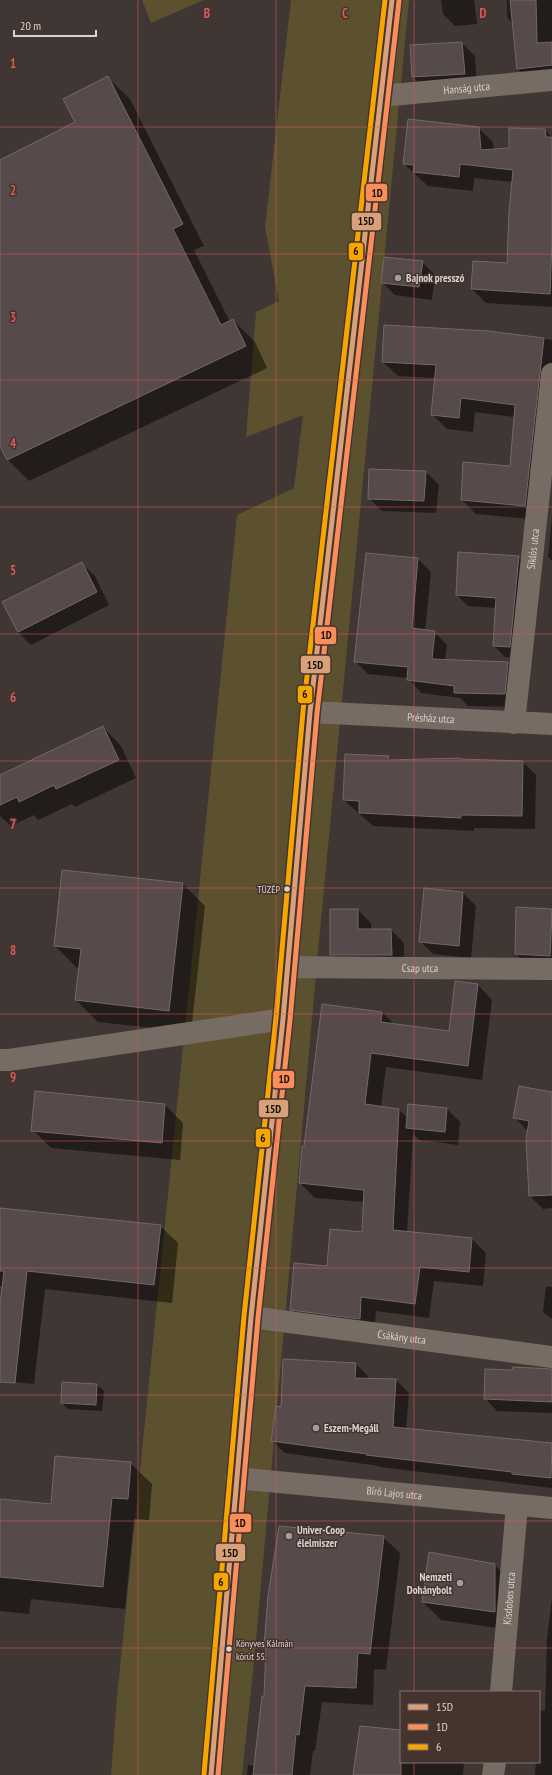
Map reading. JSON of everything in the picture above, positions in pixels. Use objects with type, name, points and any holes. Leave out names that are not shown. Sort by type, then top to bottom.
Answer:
[{"type":"street","points":[[211,1775],[236,1478],[251,1318],[288,967],[310,712],[392,0]]},
{"type":"street","name":"Hanság utca","points":[[381,96],[552,80]]},
{"type":"street","name":"Siklós utca","points":[[514,723],[552,374]]},
{"type":"street","name":"Présház utca","points":[[310,712],[552,724]]},
{"type":"street","name":"Csap utca","points":[[288,967],[552,969]]},
{"type":"street","points":[[0,1060],[9,1060],[283,1018]]},
{"type":"street","name":"Csákány utca","points":[[251,1318],[552,1357]]},
{"type":"street","name":"Bíró Lajos utca","points":[[236,1478],[552,1508]]},
{"type":"street","name":"Kisdobos utca","points":[[501,1691],[517,1505]]},
{"type":"street","points":[[493,1775],[494,1763]]},
{"type":"shaded area","points":[[142,0],[204,0],[151,23]]},
{"type":"shaded area","points":[[291,0],[409,0],[319,941],[254,1662],[242,1775],[111,1775],[117,1697],[237,515],[294,488],[303,415],[246,437],[256,312],[279,301],[265,227]]},
{"type":"building","points":[[510,0],[536,0],[537,43],[552,42],[552,65],[517,69]]},
{"type":"building","points":[[462,42],[465,74],[412,77],[410,45]]},
{"type":"building","points":[[108,76],[183,224],[173,229],[221,325],[233,319],[246,346],[7,460],[0,446],[0,160],[75,122],[63,99]]},
{"type":"building","points":[[408,119],[479,127],[481,150],[509,148],[509,128],[545,129],[546,137],[552,137],[552,241],[550,294],[471,289],[473,261],[507,263],[509,212],[513,170],[460,164],[459,177],[413,172],[414,165],[403,164]]},
{"type":"building","points":[[384,257],[423,261],[419,287],[381,283]]},
{"type":"building","points":[[384,325],[488,331],[544,338],[525,506],[461,500],[463,462],[510,466],[515,405],[461,398],[459,418],[431,415],[436,365],[382,362]]},
{"type":"building","points":[[369,469],[426,471],[424,501],[368,499]]},
{"type":"building","points":[[458,552],[519,556],[510,647],[493,646],[496,598],[456,595]]},
{"type":"building","points":[[366,553],[418,558],[412,628],[435,631],[432,659],[508,662],[505,694],[454,693],[454,686],[407,680],[408,667],[354,662]]},
{"type":"building","points":[[82,562],[97,592],[18,632],[2,602]]},
{"type":"building","points":[[103,726],[119,760],[56,789],[54,785],[19,802],[17,797],[0,805],[0,775]]},
{"type":"building","points":[[345,754],[389,756],[388,760],[460,758],[523,761],[522,816],[461,815],[461,818],[359,813],[359,801],[343,800]]},
{"type":"building","points":[[62,870],[183,883],[169,1011],[75,1000],[81,949],[54,946]]},
{"type":"building","points":[[424,888],[463,892],[459,946],[419,942]]},
{"type":"building","points":[[516,907],[552,909],[550,956],[515,954]]},
{"type":"building","points":[[330,909],[358,909],[358,929],[391,929],[392,955],[330,955]]},
{"type":"building","points":[[455,981],[478,984],[468,1066],[371,1053],[365,1104],[399,1109],[393,1230],[472,1238],[469,1272],[420,1267],[415,1304],[361,1297],[360,1319],[290,1310],[294,1263],[327,1266],[330,1229],[362,1232],[364,1190],[299,1183],[302,1146],[304,1146],[322,1004],[382,1012],[381,1022],[449,1031]]},
{"type":"building","points":[[519,1086],[552,1092],[552,1195],[529,1196],[526,1140],[529,1121],[513,1118]]},
{"type":"building","points":[[35,1091],[165,1104],[162,1143],[31,1131]]},
{"type":"building","points":[[408,1104],[447,1108],[445,1132],[406,1128]]},
{"type":"building","points":[[0,1208],[161,1225],[154,1285],[27,1271],[15,1383],[0,1382],[0,1305],[4,1271],[0,1271]]},
{"type":"building","points":[[283,1359],[356,1363],[355,1378],[396,1379],[393,1427],[552,1443],[551,1478],[366,1455],[367,1454],[271,1441],[276,1406],[281,1407]]},
{"type":"building","points":[[513,1367],[552,1369],[552,1402],[484,1399],[485,1369],[512,1370]]},
{"type":"building","points":[[62,1382],[97,1384],[96,1405],[61,1403]]},
{"type":"building","points":[[55,1456],[131,1462],[128,1499],[112,1498],[103,1587],[0,1577],[0,1499],[51,1504]]},
{"type":"building","points":[[279,1526],[384,1536],[370,1654],[358,1653],[356,1688],[305,1686],[299,1735],[296,1734],[292,1775],[253,1775],[262,1696],[264,1697],[266,1646],[264,1646],[268,1596]]},
{"type":"building","name":"Nemzeti Dohánybolt","points":[[429,1552],[495,1564],[495,1612],[422,1602]]},
{"type":"building","points":[[360,1726],[400,1730],[401,1775],[353,1775]]},
{"type":"transit line","name":"6","points":[[204,1774],[244,1316],[276,1018],[303,711],[385,0]]},
{"type":"transit line","name":"15D","points":[[211,1775],[251,1317],[283,1019],[310,712],[392,0]]},
{"type":"transit line","name":"1D","points":[[218,1775],[258,1318],[290,1020],[317,713],[399,1]]},
{"type":"place","name":"Bajnok presszó","points":[[398,278]]},
{"type":"place","name":"TÜZÉP","points":[[287,889]]},
{"type":"place","name":"Eszem-Megáll","points":[[316,1428]]},
{"type":"place","name":"Univer-Coop élelmiszer","points":[[289,1536]]},
{"type":"place","name":"Nemzeti Dohánybolt","points":[[460,1583]]},
{"type":"place","name":"Könyves Kálmán körút 55.","points":[[229,1649]]}]
